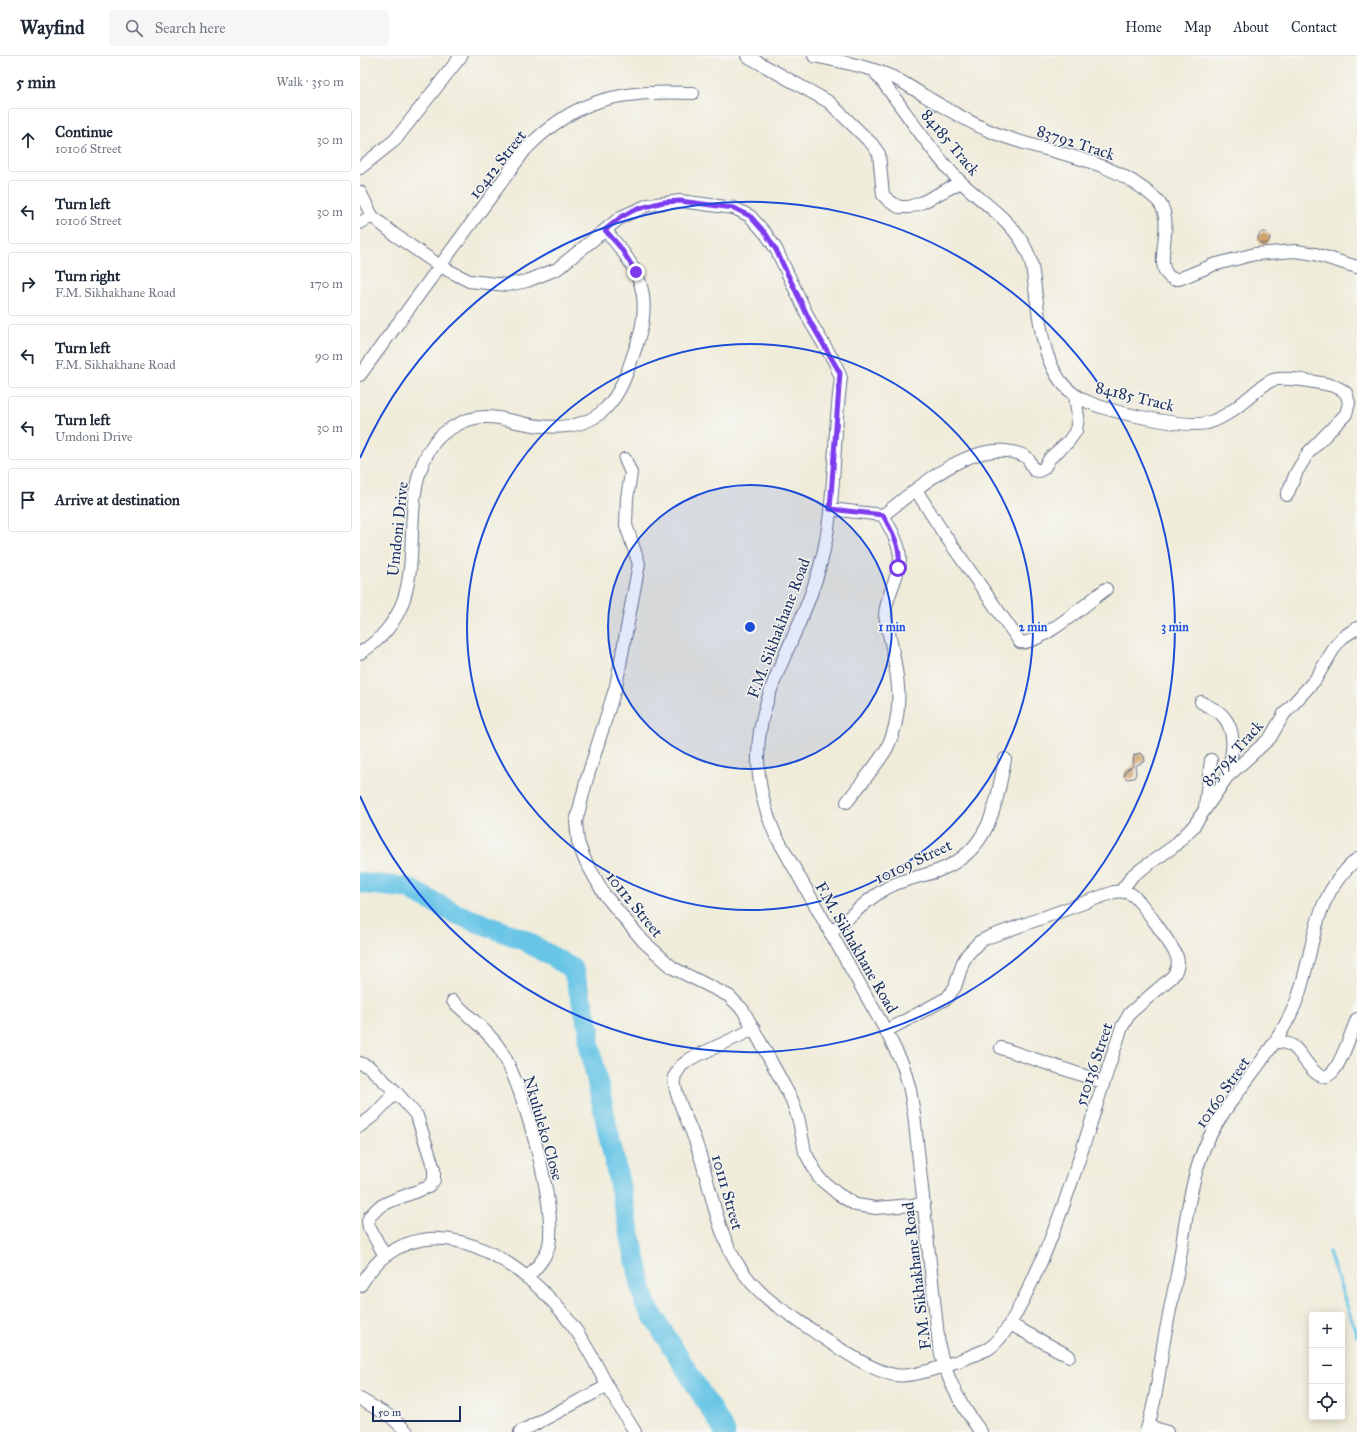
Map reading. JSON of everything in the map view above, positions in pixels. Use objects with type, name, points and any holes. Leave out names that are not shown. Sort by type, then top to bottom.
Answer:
[{"type":"street","points":[[360,168],[395,140],[461,56]]},
{"type":"street","points":[[747,56],[829,102],[872,144],[878,154],[883,195],[899,207],[909,207],[961,182]]},
{"type":"street","name":"83792 Track","points":[[814,56],[874,71],[898,80],[960,117],[992,132],[1094,161],[1133,181],[1157,200],[1165,212],[1167,232],[1162,263],[1164,271],[1173,279],[1180,279],[1213,265],[1255,254],[1296,251],[1315,254],[1357,267]]},
{"type":"street","name":"84185 Track","points":[[874,71],[897,99],[942,162],[961,182],[1014,230],[1028,252],[1032,264],[1040,321],[1050,360],[1063,385],[1075,396],[1093,404],[1166,422],[1197,424],[1208,422],[1230,413],[1273,380],[1311,381],[1331,385],[1341,389],[1348,398],[1346,414],[1304,458],[1287,495]]},
{"type":"street","name":"10412 Street","points":[[360,375],[525,150],[552,126],[590,104],[610,97],[654,91],[692,93]]},
{"type":"street","name":"F.M. Sikhakhane Road","points":[[360,192],[372,216],[395,235],[440,266],[462,278],[483,284],[507,285],[527,282],[557,269],[621,217],[634,210],[663,202],[680,201],[734,208],[750,216],[766,234],[776,250],[808,316],[840,373],[830,509],[823,554],[812,590],[782,659],[763,711],[758,744],[758,770],[765,812],[775,834],[886,1031],[903,1065],[910,1090],[939,1346],[943,1365],[961,1404],[982,1432]]},
{"type":"street","points":[[360,223],[372,216]]},
{"type":"street","name":"Umdoni Drive","points":[[360,653],[379,640],[402,606],[411,568],[414,499],[417,480],[421,465],[435,441],[444,433],[474,418],[500,418],[539,427],[555,428],[585,422],[596,417],[616,396],[642,329],[644,303],[642,286],[636,272],[620,247],[605,230]]},
{"type":"street","points":[[830,509],[883,515],[916,490],[958,462],[991,451],[1018,453],[1027,458],[1034,470],[1039,471],[1044,468],[1050,458],[1068,442],[1076,431],[1078,417],[1075,396]]},
{"type":"street","name":"10112 Street","points":[[625,459],[631,474],[627,498],[626,525],[639,564],[616,686],[578,811],[576,832],[584,858],[604,894],[643,942],[680,972],[733,1000],[743,1010],[794,1105],[805,1152],[819,1178],[848,1201],[863,1206],[876,1208],[924,1204]]},
{"type":"street","points":[[916,490],[942,531],[1020,642],[1033,641],[1048,633],[1106,589]]},
{"type":"street","points":[[847,802],[880,759],[893,735],[896,725],[899,688],[885,615],[887,598],[900,559],[899,551],[883,515]]},
{"type":"street","name":"83794 Track","points":[[1120,891],[1133,875],[1173,847],[1193,827],[1227,777],[1270,738],[1284,714],[1316,680],[1336,645],[1357,628]]},
{"type":"street","points":[[1200,702],[1220,713],[1230,728],[1233,751],[1227,777]]},
{"type":"street","name":"10109 Street","points":[[830,934],[887,888],[898,882],[941,870],[960,859],[970,850],[985,831],[994,811],[1005,759]]},
{"type":"street","points":[[1204,810],[1210,760]]},
{"type":"street","name":"10160 Street","points":[[1147,1429],[1182,1245],[1184,1221],[1200,1160],[1220,1117],[1266,1057],[1275,1041],[1298,996],[1313,937],[1326,896],[1341,873],[1357,859]]},
{"type":"street","points":[[886,1031],[946,998],[955,987],[963,962],[979,942],[989,937],[1120,891]]},
{"type":"street","name":"510136 Street","points":[[943,1365],[988,1349],[997,1341],[1010,1324],[1038,1271],[1054,1231],[1122,1026],[1126,1018],[1136,1007],[1172,977],[1177,971],[1177,956],[1139,900],[1133,895],[1120,891]]},
{"type":"street","name":"Nkululeko Close","points":[[453,1001],[495,1042],[503,1053],[521,1098],[535,1144],[549,1208],[551,1236],[549,1247],[543,1260],[527,1278]]},
{"type":"street","points":[[1275,1041],[1291,1045],[1316,1073],[1320,1076],[1325,1076],[1335,1070],[1357,1019]]},
{"type":"street","name":"10111 Street","points":[[754,1029],[690,1059],[680,1066],[674,1076],[678,1094],[703,1164],[714,1210],[728,1247],[751,1283],[762,1295],[840,1347],[870,1365],[895,1375],[905,1376],[943,1365]]},
{"type":"street","points":[[1001,1048],[1103,1082]]},
{"type":"street","points":[[360,1063],[370,1067],[396,1092],[417,1116],[435,1175],[432,1183],[428,1187],[379,1207],[370,1216],[368,1221],[370,1231],[385,1256]]},
{"type":"street","points":[[360,1126],[396,1092]]},
{"type":"street","points":[[360,1286],[368,1273],[385,1256],[408,1244],[422,1240],[439,1238],[456,1240],[486,1251],[527,1278],[547,1295],[573,1326],[635,1432]]},
{"type":"street","points":[[1010,1324],[1069,1356]]},
{"type":"street","points":[[520,1432],[607,1386]]},
{"type":"street","points":[[360,1399],[391,1417],[407,1432]]},
{"type":"street","points":[[1147,1429],[1167,1432]]},
{"type":"building","points":[[1264,232],[1268,234],[1270,238],[1268,242],[1264,244],[1260,242],[1258,238],[1260,234]]},
{"type":"building","points":[[1140,753],[1144,756],[1145,761],[1135,766],[1136,774],[1134,778],[1127,779],[1124,776],[1125,771],[1133,766],[1134,755]]},
{"type":"waterway","points":[[360,883],[407,888],[454,913],[522,939],[573,969],[589,1028],[589,1043],[645,1303],[725,1432]]},
{"type":"waterway","points":[[1329,1252],[1357,1336]]},
{"type":"route","points":[[636,272],[620,247],[605,230],[621,217],[634,210],[663,202],[680,201],[727,206],[743,212],[756,222],[776,250],[811,323],[840,373],[841,378],[830,509],[883,515],[896,541],[899,551],[900,559],[898,568]]}]
